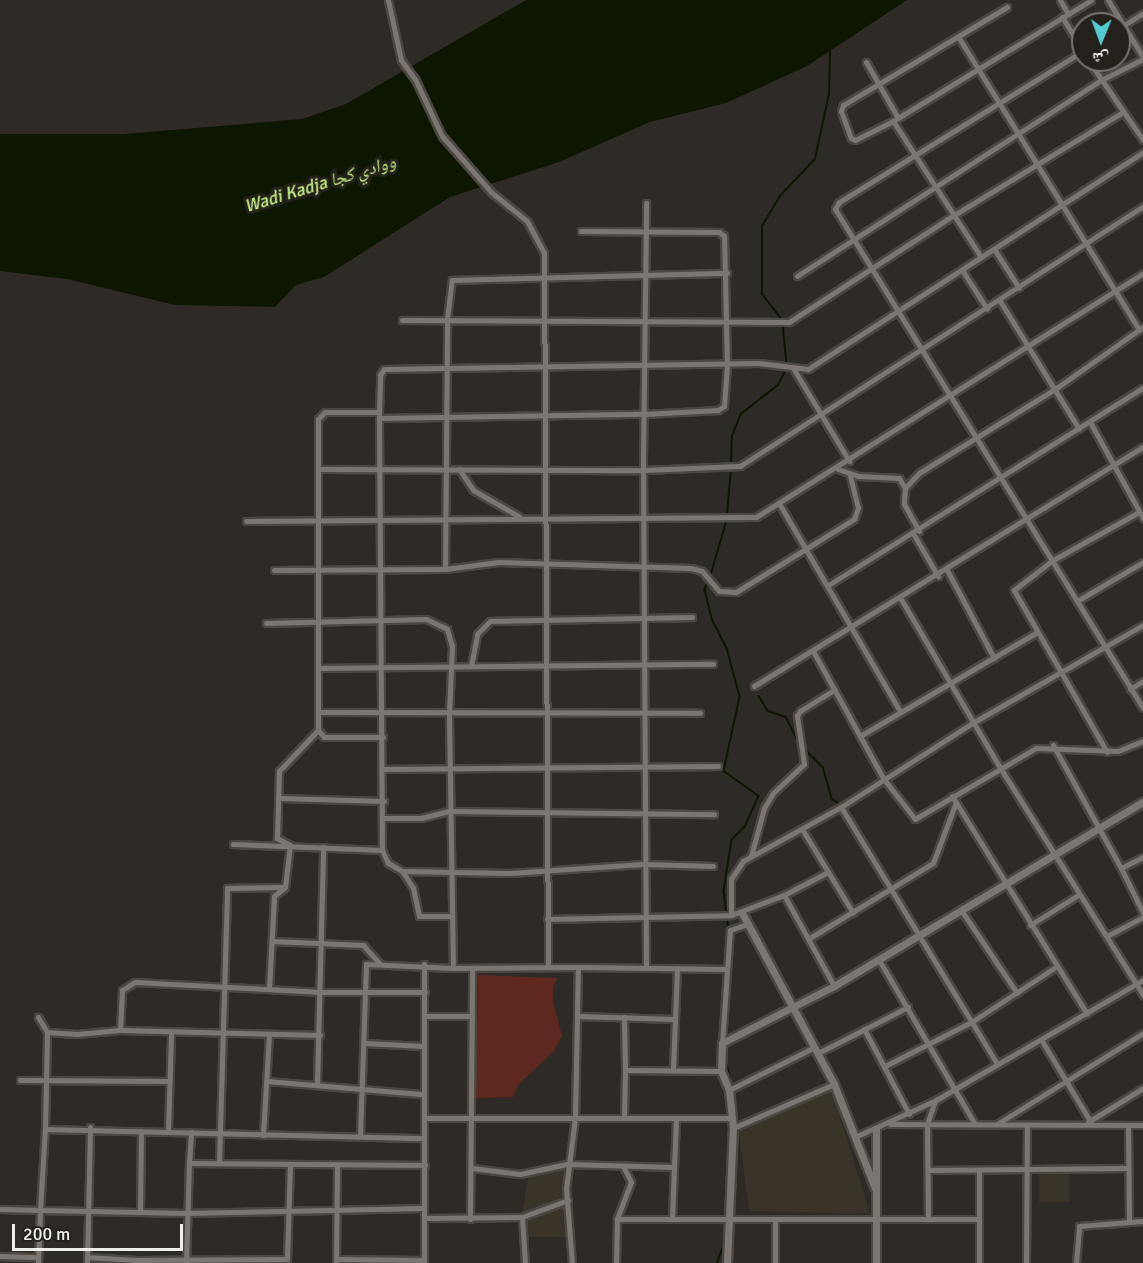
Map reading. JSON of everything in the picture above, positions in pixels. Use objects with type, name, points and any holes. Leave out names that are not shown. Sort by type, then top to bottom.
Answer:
[{"type":"main road","points":[[727,1263],[731,1221],[733,1128],[729,1090],[721,1071],[723,1043],[834,987],[1143,802]]},
{"type":"main road","points":[[742,913],[834,1084],[875,1188]]},
{"type":"main road","points":[[876,1130],[876,1263]]},
{"type":"street","points":[[388,0],[401,60],[415,79],[442,136],[491,192],[527,221],[544,253],[548,665],[545,769],[548,967]]},
{"type":"street","points":[[1060,0],[1071,28]]},
{"type":"street","points":[[1007,8],[841,108],[851,138],[855,140],[895,119],[1091,0]]},
{"type":"street","points":[[797,276],[850,239],[1101,80],[1143,58],[1131,37]]},
{"type":"street","points":[[938,576],[904,504],[905,488],[919,473],[1055,389],[1141,328],[959,38]]},
{"type":"street","points":[[1071,58],[999,101],[836,206],[836,214],[999,479],[1029,518],[1103,647],[1143,708]]},
{"type":"street","points":[[866,62],[915,154],[981,257]]},
{"type":"street","points":[[1096,72],[1143,140]]},
{"type":"street","points":[[402,320],[727,319],[789,322],[954,215],[1123,112]]},
{"type":"street","points":[[451,916],[419,916],[413,888],[402,871],[387,863],[382,850],[384,801],[379,569],[379,415],[380,375],[384,369],[759,363],[794,368],[816,366],[1143,152]]},
{"type":"street","points":[[646,203],[646,366],[643,470],[643,864],[646,968]]},
{"type":"street","points":[[318,469],[643,470],[740,466],[921,352],[1143,206]]},
{"type":"street","points":[[383,737],[324,737],[318,730],[316,520],[318,419],[322,413],[446,417],[644,414],[717,410],[726,402],[727,243],[719,232],[581,231]]},
{"type":"street","points":[[994,249],[1019,288]]},
{"type":"street","points":[[962,270],[987,309]]},
{"type":"street","points":[[446,569],[446,367],[447,319],[452,280],[546,275],[727,273]]},
{"type":"street","points":[[246,521],[643,516],[740,519],[767,513],[838,469],[947,395],[1143,273]]},
{"type":"street","points":[[1000,301],[1029,344],[1078,429]]},
{"type":"street","points":[[794,368],[849,461]]},
{"type":"street","points":[[830,584],[916,533],[1143,388]]},
{"type":"street","points":[[1089,422],[1143,518]]},
{"type":"street","points":[[754,686],[901,599],[1143,447]]},
{"type":"street","points":[[459,469],[473,490],[521,518]]},
{"type":"street","points":[[838,469],[850,475],[892,475],[905,488]]},
{"type":"street","points":[[274,570],[446,569],[499,562],[546,566],[643,567],[702,571],[719,591],[731,593],[807,548],[858,514],[850,475]]},
{"type":"street","points":[[780,505],[830,584],[900,711]]},
{"type":"street","points":[[1107,752],[1014,590],[1053,560],[1139,512]]},
{"type":"street","points":[[1077,601],[1143,562]]},
{"type":"street","points":[[947,570],[994,658]]},
{"type":"street","points":[[901,599],[999,766],[1143,995]]},
{"type":"street","points":[[471,666],[472,645],[488,622],[692,617]]},
{"type":"street","points":[[267,623],[426,619],[440,623],[450,638],[450,870],[453,968]]},
{"type":"street","points":[[731,915],[731,879],[743,861],[841,807],[883,778],[974,722],[1143,626]]},
{"type":"street","points":[[860,736],[1037,632]]},
{"type":"street","points":[[813,651],[883,778],[915,819],[999,766],[1036,748],[1053,745],[1107,752],[1129,748],[1143,741]]},
{"type":"street","points":[[318,668],[713,664]]},
{"type":"street","points":[[1130,688],[1143,681]]},
{"type":"street","points":[[751,856],[764,808],[773,793],[804,765],[800,711],[834,690]]},
{"type":"street","points":[[318,712],[449,715],[700,713]]},
{"type":"street","points":[[290,845],[277,838],[279,771],[318,730]]},
{"type":"street","points":[[1053,745],[1121,868],[1143,915],[1107,936]]},
{"type":"street","points":[[383,769],[718,766]]},
{"type":"street","points":[[952,796],[1087,1014]]},
{"type":"street","points":[[279,798],[384,801]]},
{"type":"street","points":[[808,939],[893,888],[938,857],[956,802]]},
{"type":"street","points":[[841,807],[893,888],[997,1064]]},
{"type":"street","points":[[383,818],[421,818],[450,811],[546,814],[714,814]]},
{"type":"street","points":[[802,829],[853,913]]},
{"type":"street","points":[[233,844],[382,850]]},
{"type":"street","points":[[269,989],[274,896],[285,887],[290,845]]},
{"type":"street","points":[[316,1083],[322,992],[323,847]]},
{"type":"street","points":[[1121,868],[1143,857]]},
{"type":"street","points":[[402,871],[450,870],[491,873],[643,864],[713,866]]},
{"type":"street","points":[[547,919],[645,915],[731,915],[742,913],[784,895],[828,872]]},
{"type":"street","points":[[219,1163],[226,888],[285,887]]},
{"type":"street","points":[[784,895],[834,987]]},
{"type":"street","points":[[1030,925],[1078,895]]},
{"type":"street","points":[[961,910],[1017,993]]},
{"type":"street","points":[[723,1043],[730,930],[747,924]]},
{"type":"street","points":[[272,941],[363,945],[380,964]]},
{"type":"street","points":[[879,960],[931,1045],[975,1124]]},
{"type":"street","points":[[360,1136],[367,992],[366,964],[424,964],[453,968],[727,969]]},
{"type":"street","points":[[337,1166],[336,1261],[424,1261],[424,964]]},
{"type":"street","points":[[885,1066],[931,1045],[973,1021],[1057,966]]},
{"type":"street","points":[[572,1263],[567,1164],[574,1118],[578,967]]},
{"type":"street","points":[[470,1219],[474,1118],[472,968]]},
{"type":"street","points":[[674,1069],[677,968]]},
{"type":"street","points":[[856,1136],[876,1130],[936,1100],[1042,1041],[1143,980]]},
{"type":"street","points":[[120,1030],[122,990],[127,984],[222,986],[322,992],[425,992]]},
{"type":"street","points":[[729,1090],[908,1007]]},
{"type":"street","points":[[424,1016],[472,1016]]},
{"type":"street","points":[[577,1016],[675,1019]]},
{"type":"street","points":[[0,1256],[38,1260],[45,1129],[47,1032],[38,1017]]},
{"type":"street","points":[[624,1017],[624,1118]]},
{"type":"street","points":[[864,1029],[909,1113]]},
{"type":"street","points":[[47,1032],[120,1030],[320,1035]]},
{"type":"street","points":[[168,1131],[171,1033]]},
{"type":"street","points":[[996,1124],[1143,1033]]},
{"type":"street","points":[[264,1135],[269,1034]]},
{"type":"street","points":[[1042,1041],[1088,1123]]},
{"type":"street","points":[[364,1043],[424,1046]]},
{"type":"street","points":[[625,1070],[721,1071]]},
{"type":"street","points":[[20,1080],[169,1081]]},
{"type":"street","points":[[267,1081],[316,1083],[423,1094]]},
{"type":"street","points":[[733,1128],[834,1084]]},
{"type":"street","points":[[1088,1123],[1143,1088]]},
{"type":"street","points":[[928,1218],[927,1124],[936,1100]]},
{"type":"street","points":[[424,1118],[731,1118]]},
{"type":"street","points":[[672,1218],[676,1119]]},
{"type":"street","points":[[887,1124],[1143,1125]]},
{"type":"street","points":[[1026,1263],[1027,1125]]},
{"type":"street","points":[[1128,1125],[1129,1221]]},
{"type":"street","points":[[45,1129],[90,1127],[219,1134],[424,1138]]},
{"type":"street","points":[[90,1127],[87,1260],[239,1262],[288,1257],[290,1166]]},
{"type":"street","points":[[140,1212],[141,1131]]},
{"type":"street","points":[[186,1261],[186,1213],[191,1132]]},
{"type":"street","points":[[189,1163],[290,1166],[424,1165]]},
{"type":"street","points":[[472,1168],[520,1174],[567,1164],[674,1167]]},
{"type":"street","points":[[616,1263],[617,1219],[631,1182],[623,1166]]},
{"type":"street","points":[[928,1170],[1128,1168]]},
{"type":"street","points":[[979,1170],[979,1263]]},
{"type":"street","points":[[425,1218],[522,1217],[568,1200]]},
{"type":"street","points":[[0,1209],[186,1213],[424,1208]]},
{"type":"street","points":[[522,1217],[525,1263]]},
{"type":"street","points":[[617,1219],[672,1218],[731,1221],[877,1218],[979,1219]]},
{"type":"street","points":[[775,1220],[775,1263]]},
{"type":"street","points":[[1076,1263],[1078,1226],[1143,1221]]},
{"type":"shaded area","points":[[478,975],[558,978],[553,987],[553,1002],[562,1036],[554,1051],[518,1085],[513,1097],[476,1098]]},
{"type":"shaded area","points":[[832,1091],[870,1214],[749,1211],[739,1132]]},
{"type":"shaded area","points":[[530,1168],[572,1169],[567,1237],[528,1237],[522,1213]]},
{"type":"shaded area","points":[[1039,1174],[1069,1174],[1069,1202],[1039,1202]]},
{"type":"water","name":"Wadi Kadja ووادي كجا","points":[[526,0],[907,0],[807,66],[726,103],[650,122],[559,162],[450,197],[324,277],[296,285],[275,307],[175,305],[67,279],[0,271],[0,134],[124,134],[302,119],[346,104]]},
{"type":"waterway","points":[[782,320],[762,294],[762,226],[780,196],[815,159],[829,94],[830,52]]},
{"type":"waterway","points":[[783,324],[787,364]]},
{"type":"waterway","points":[[731,463],[732,436],[741,414],[778,385],[786,369]]},
{"type":"waterway","points":[[727,514],[731,468]]},
{"type":"waterway","points":[[710,577],[727,519]]},
{"type":"waterway","points":[[708,582],[705,590],[712,619],[727,648],[740,697],[724,771],[759,796],[745,827],[732,840],[724,891],[727,914]]},
{"type":"waterway","points":[[759,696],[768,711],[786,717],[799,742]]},
{"type":"waterway","points":[[804,748],[823,767],[832,799],[840,804]]},
{"type":"waterway","points":[[844,806],[896,892]]},
{"type":"waterway","points":[[727,941],[728,918]]},
{"type":"waterway","points":[[914,922],[921,932]]},
{"type":"waterway","points":[[924,936],[940,961]]},
{"type":"waterway","points":[[727,1036],[730,969]]},
{"type":"waterway","points":[[727,1044],[725,1054],[732,1086]]},
{"type":"waterway","points":[[733,1091],[736,1125]]},
{"type":"waterway","points":[[733,1217],[736,1130]]},
{"type":"waterway","points":[[717,1263],[725,1241]]}]
